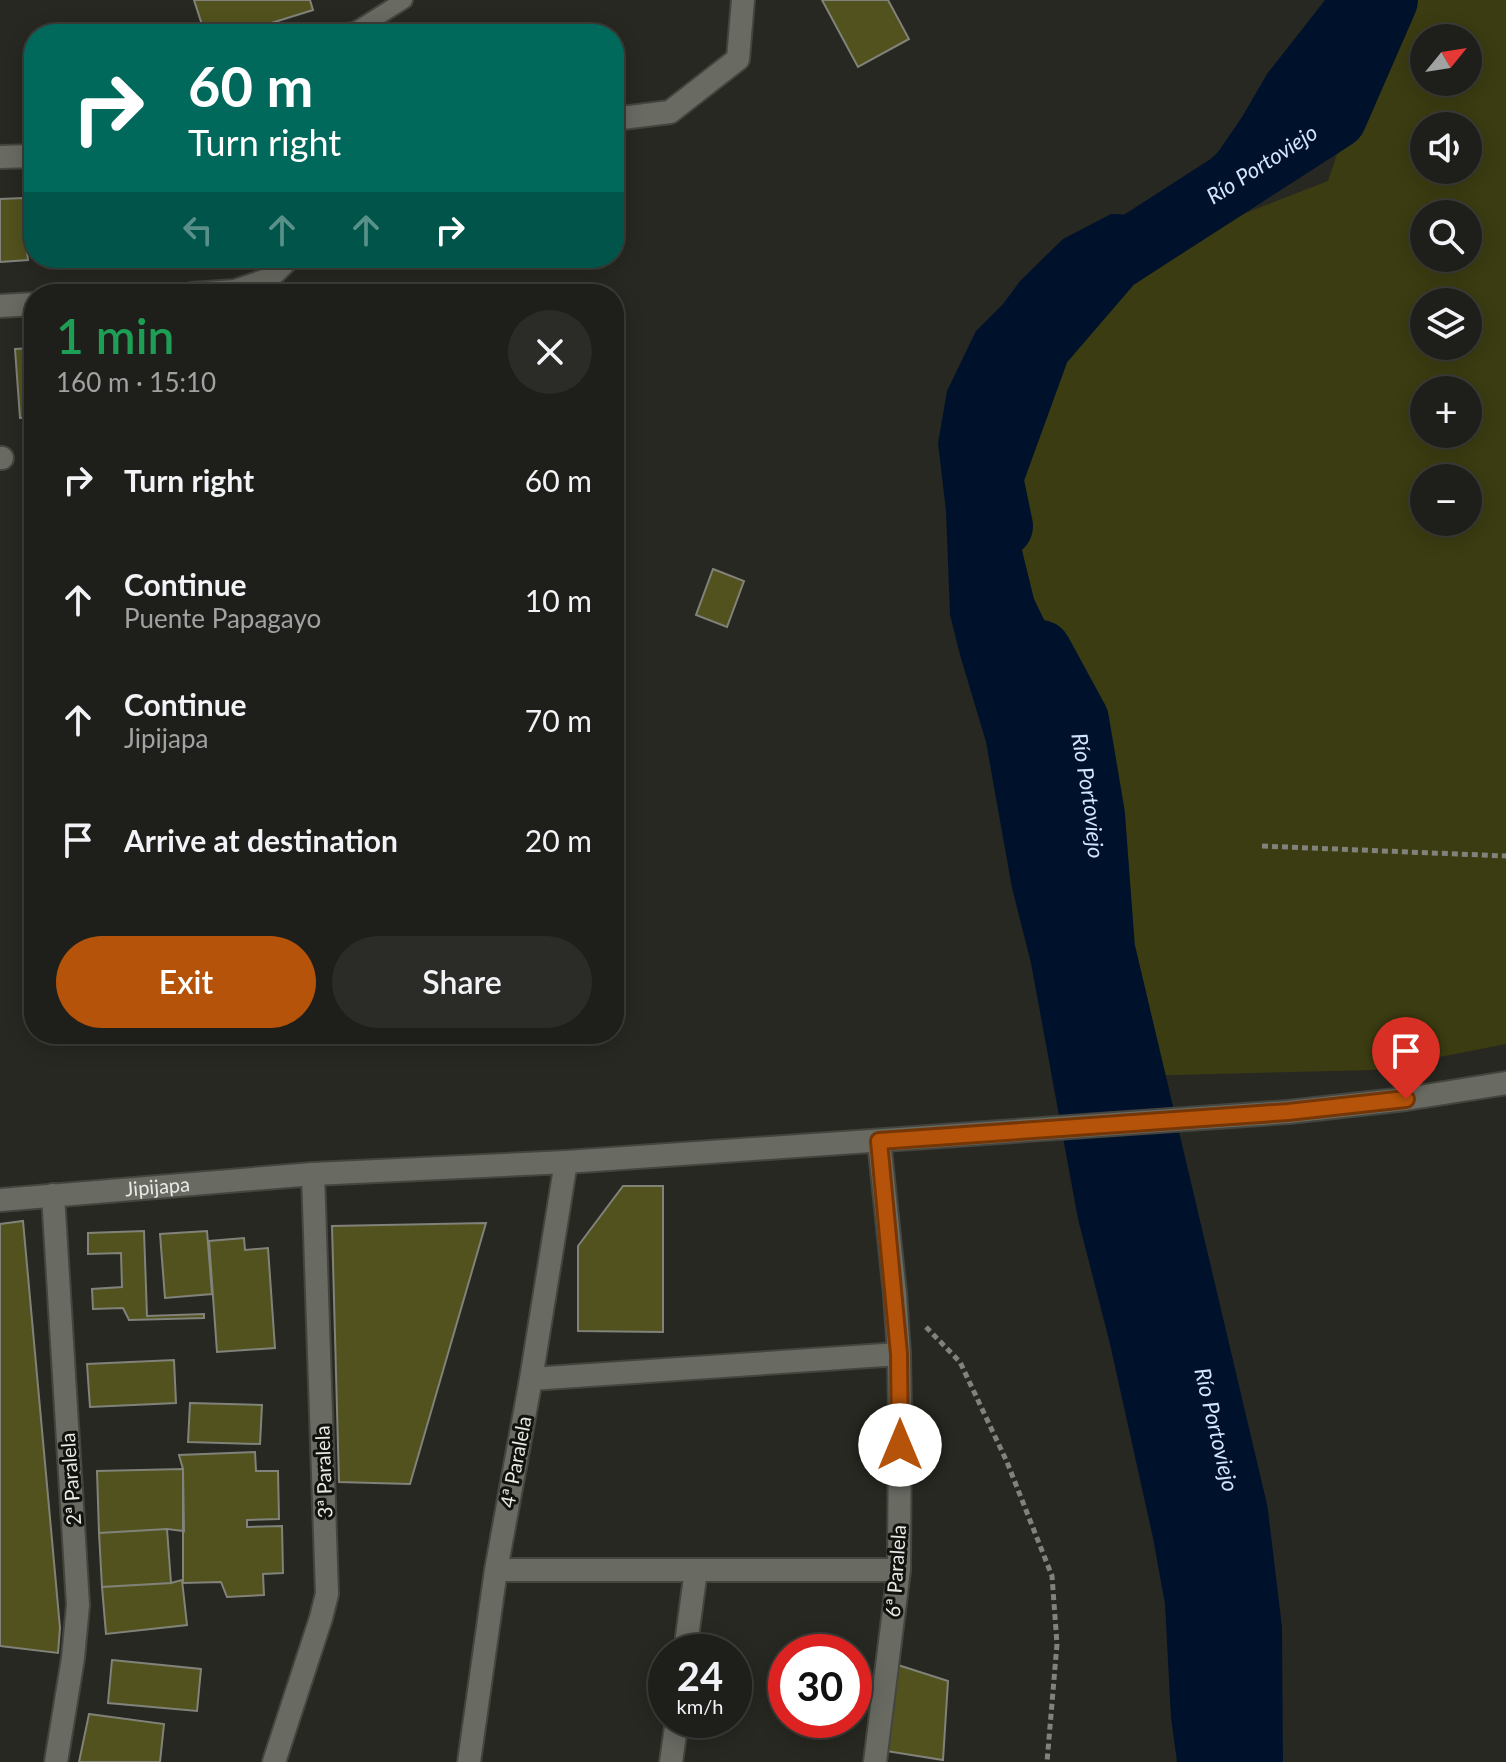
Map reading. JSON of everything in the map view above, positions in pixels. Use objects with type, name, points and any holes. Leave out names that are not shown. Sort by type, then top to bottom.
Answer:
[{"type":"street","points":[[624,118],[670,112],[738,59],[743,0]]},
{"type":"street","points":[[0,157],[24,156]]},
{"type":"street","points":[[255,284],[267,280],[279,268]]},
{"type":"street","points":[[0,306],[24,305]]},
{"type":"street","name":"Jipijapa","points":[[0,1200],[313,1174],[566,1162],[1288,1112],[1406,1099],[1506,1083]]},
{"type":"street","name":"6ª Paralela","points":[[875,1762],[899,1570],[899,1354],[879,1141]]},
{"type":"street","name":"4ª Paralela","points":[[469,1762],[496,1570],[566,1162]]},
{"type":"street","name":"3ª Paralela","points":[[274,1762],[327,1594],[313,1174]]},
{"type":"street","name":"2ª Paralela","points":[[53,1195],[78,1605],[75,1646],[56,1762]]},
{"type":"street","points":[[531,1379],[899,1354]]},
{"type":"street","points":[[496,1570],[899,1570]]},
{"type":"street","points":[[687,1634],[696,1570]]},
{"type":"street","points":[[671,1762],[674,1738]]},
{"type":"lane","points":[[366,24],[404,0]]},
{"type":"path","points":[[1262,846],[1506,856]]},
{"type":"path","points":[[895,1294],[960,1362],[1007,1462],[1052,1576],[1057,1644],[1047,1762]]},
{"type":"shaded area","points":[[1389,0],[1506,0],[1506,1044],[1373,1070],[1134,1076],[1062,734],[1014,560],[1021,385],[1171,242],[1328,181]]},
{"type":"water","points":[[1325,0],[1360,0],[1327,57],[1317,95],[1283,128],[1222,203],[1151,248],[1120,275],[1049,299],[1016,344],[1003,406],[1006,485],[1034,599],[1085,704],[1066,792],[1090,916],[1110,1051],[1163,1274],[1193,1378],[1213,1476],[1233,1636],[1242,1762],[1177,1762],[1171,1718],[1165,1604],[1153,1538],[1110,1344],[1078,1219],[986,742],[950,615],[946,511],[938,443],[947,391],[976,331],[1063,239],[1111,214],[1141,215],[1169,200],[1218,152],[1267,74]]},
{"type":"building","points":[[194,0],[310,0],[313,10],[268,24],[202,24]]},
{"type":"building","points":[[822,0],[888,0],[909,39],[858,67]]},
{"type":"building","points":[[23,198],[24,260],[0,262],[0,199]]},
{"type":"building","points":[[15,349],[24,349],[24,418],[20,418]]},
{"type":"building","points":[[713,569],[744,581],[727,627],[696,615]]},
{"type":"building","points":[[623,1186],[663,1186],[663,1332],[578,1331],[578,1246]]},
{"type":"building","points":[[23,1221],[60,1628],[58,1653],[0,1646],[0,1224]]},
{"type":"building","points":[[486,1223],[410,1484],[339,1482],[332,1226]]},
{"type":"building","points":[[144,1231],[147,1316],[204,1314],[204,1318],[129,1320],[123,1308],[93,1309],[92,1289],[122,1287],[121,1253],[88,1254],[88,1233]]},
{"type":"building","points":[[207,1231],[212,1294],[165,1298],[160,1234]]},
{"type":"building","points":[[244,1238],[245,1250],[268,1248],[275,1348],[217,1352],[209,1241]]},
{"type":"building","points":[[174,1360],[176,1403],[90,1407],[87,1364]]},
{"type":"building","points":[[190,1403],[262,1405],[260,1444],[188,1442]]},
{"type":"building","points":[[255,1452],[256,1471],[278,1471],[279,1519],[247,1520],[247,1527],[282,1526],[283,1573],[263,1574],[264,1595],[227,1597],[221,1582],[183,1583],[183,1469],[179,1455]]},
{"type":"building","points":[[183,1469],[184,1531],[99,1533],[97,1471]]},
{"type":"building","points":[[167,1529],[171,1583],[102,1587],[99,1533]]},
{"type":"building","points":[[182,1580],[187,1625],[106,1634],[102,1587]]},
{"type":"building","points":[[112,1660],[201,1669],[197,1711],[108,1703]]},
{"type":"building","points":[[898,1665],[948,1681],[943,1760],[886,1751]]},
{"type":"building","points":[[89,1714],[164,1724],[160,1762],[79,1762]]},
{"type":"waterway","name":"Río Portoviejo","points":[[1001,526],[991,478],[1039,346],[1113,260],[1335,117],[1386,0]]},
{"type":"waterway","name":"Río Portoviejo","points":[[1040,652],[1077,720],[1093,815],[1103,949],[1236,1512],[1250,1629],[1251,1762]]},
{"type":"route","points":[[900,1445],[895,1294],[879,1141],[1288,1112],[1406,1099]]}]
